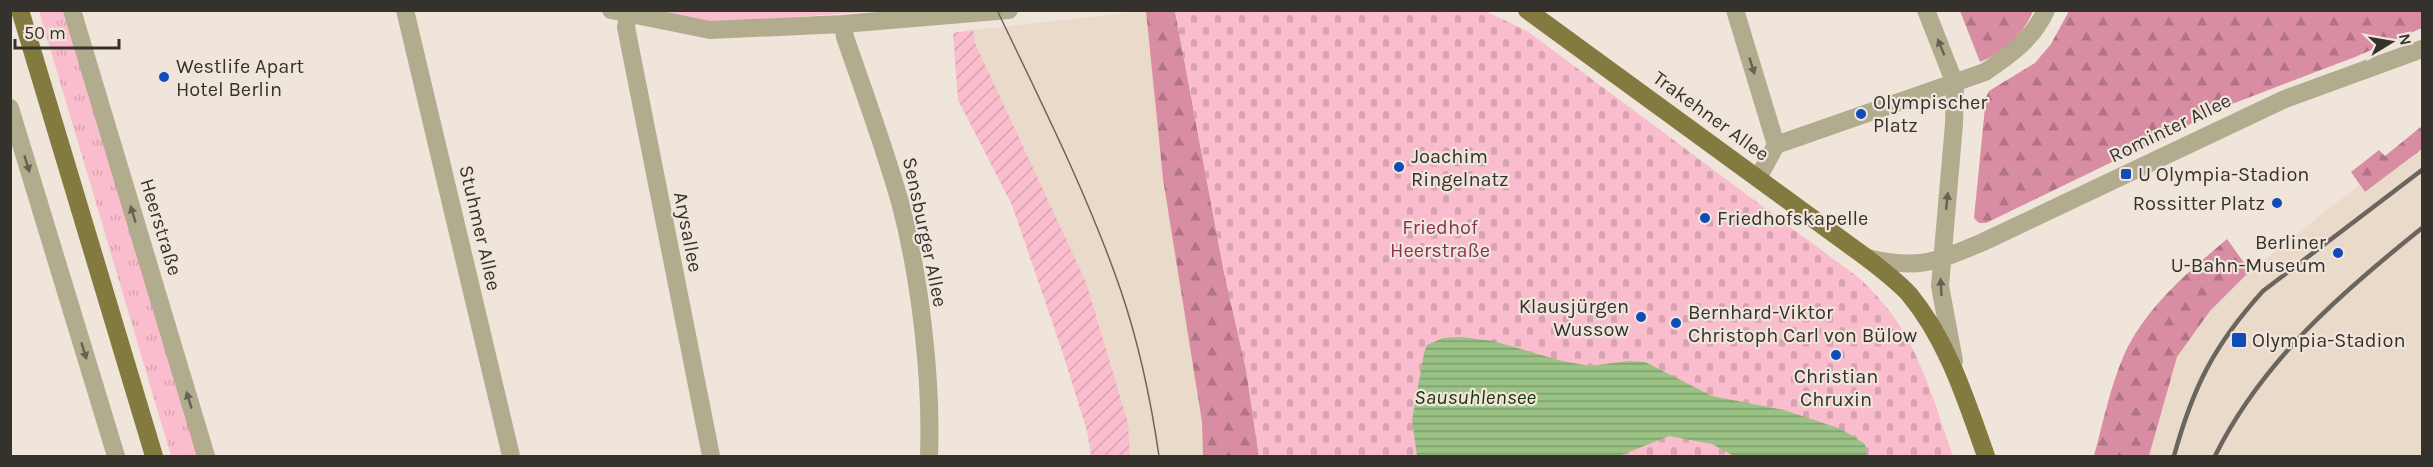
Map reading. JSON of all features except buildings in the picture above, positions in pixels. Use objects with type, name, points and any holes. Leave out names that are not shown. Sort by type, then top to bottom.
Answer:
[{"type":"main road","points":[[20,10],[154,456]]},
{"type":"main road","name":"Trakehner Allee","points":[[1527,10],[1867,258],[1908,294],[1928,322],[1955,369],[1986,456]]},
{"type":"street","name":"Heerstraße","points":[[72,10],[206,456]]},
{"type":"street","name":"Stuhmer Allee","points":[[405,10],[511,456]]},
{"type":"street","points":[[620,13],[710,30],[843,24],[1009,10]]},
{"type":"street","points":[[1735,10],[1776,145]]},
{"type":"street","points":[[1926,10],[1955,84],[1954,124],[1940,286],[1955,369]]},
{"type":"street","name":"Arysallee","points":[[620,13],[626,27],[711,456]]},
{"type":"street","points":[[1758,178],[1776,145],[1985,72],[2013,53],[2037,27],[2044,13]]},
{"type":"street","name":"Sensburger Allee","points":[[843,24],[845,37],[900,204],[911,255],[926,368],[929,456]]},
{"type":"street","name":"Rominter Allee","points":[[1942,259],[1983,242],[2296,94],[2422,49]]},
{"type":"street","points":[[10,108],[116,456]]},
{"type":"street","points":[[1867,258],[1895,264],[1917,265],[1942,259]]},
{"type":"shaded area","points":[[1146,11],[1163,179],[1202,422],[1203,456],[1130,456],[1128,423],[1086,282],[975,43],[973,30]]},
{"type":"shaded area","points":[[2422,149],[2422,456],[2149,456],[2177,358],[2210,311],[2250,271],[2359,185],[2365,192]]},
{"type":"green space","points":[[39,11],[66,11],[200,456],[171,456]]},
{"type":"green space","points":[[643,11],[878,11],[713,23]]},
{"type":"green space","points":[[1146,11],[1175,11],[1224,272],[1246,369],[1259,456],[1203,456],[1202,422],[1163,179]]},
{"type":"green space","name":"Friedhof Heerstraße","points":[[1175,11],[1485,11],[1527,31],[1859,278],[1879,298],[1908,339],[1928,383],[1953,456],[1259,456],[1246,369],[1224,272]]},
{"type":"green space","points":[[1960,11],[2033,11],[2024,28],[2012,42],[1980,62]]},
{"type":"green space","points":[[2069,11],[2422,11],[2422,28],[2355,57],[2232,104],[1986,223],[1979,223],[1974,218],[1986,97],[1989,91],[2035,63],[2051,44]]},
{"type":"green space","points":[[973,30],[975,43],[1086,282],[1128,423],[1130,456],[1091,456],[1087,431],[1062,351],[1012,205],[958,100],[953,33]]},
{"type":"green space","points":[[2422,126],[2422,149],[2365,192],[2351,172],[2379,150],[2385,156]]},
{"type":"green space","points":[[2227,239],[2250,271],[2210,311],[2177,357],[2149,456],[2094,456],[2115,380],[2133,338],[2169,291]]},
{"type":"water","name":"Sausuhlensee","points":[[1461,337],[1493,341],[1562,361],[1590,366],[1629,361],[1645,362],[1712,396],[1784,410],[1841,429],[1865,444],[1867,456],[1734,456],[1712,444],[1669,436],[1619,456],[1417,456],[1412,420],[1424,353],[1427,345],[1443,338]]},
{"type":"tram line","points":[[997,10],[1063,149],[1108,255],[1139,352],[1159,456]]},
{"type":"railway","points":[[2174,456],[2189,409],[2207,368],[2231,330],[2263,291],[2422,170]]},
{"type":"railway","points":[[2215,456],[2256,389],[2280,359],[2333,304],[2422,228]]},
{"type":"place","name":"Westlife Apart Hotel Berlin","points":[[164,77]]},
{"type":"place","name":"Olympischer Platz","points":[[1861,114]]},
{"type":"place","name":"Joachim Ringelnatz","points":[[1399,167]]},
{"type":"place","name":"U Olympia-Stadion","points":[[2126,174]]},
{"type":"place","name":"Rossitter Platz","points":[[2277,203]]},
{"type":"place","name":"Friedhofskapelle","points":[[1705,218]]},
{"type":"place","name":"Berliner U-Bahn-Museum","points":[[2338,253]]},
{"type":"place","name":"Klausjürgen Wussow","points":[[1641,317]]},
{"type":"place","name":"Bernhard-Viktor Christoph Carl von Bülow","points":[[1676,323]]},
{"type":"place","name":"Olympia-Stadion","points":[[2239,340]]},
{"type":"place","name":"Christian Chruxin","points":[[1836,355]]}]
